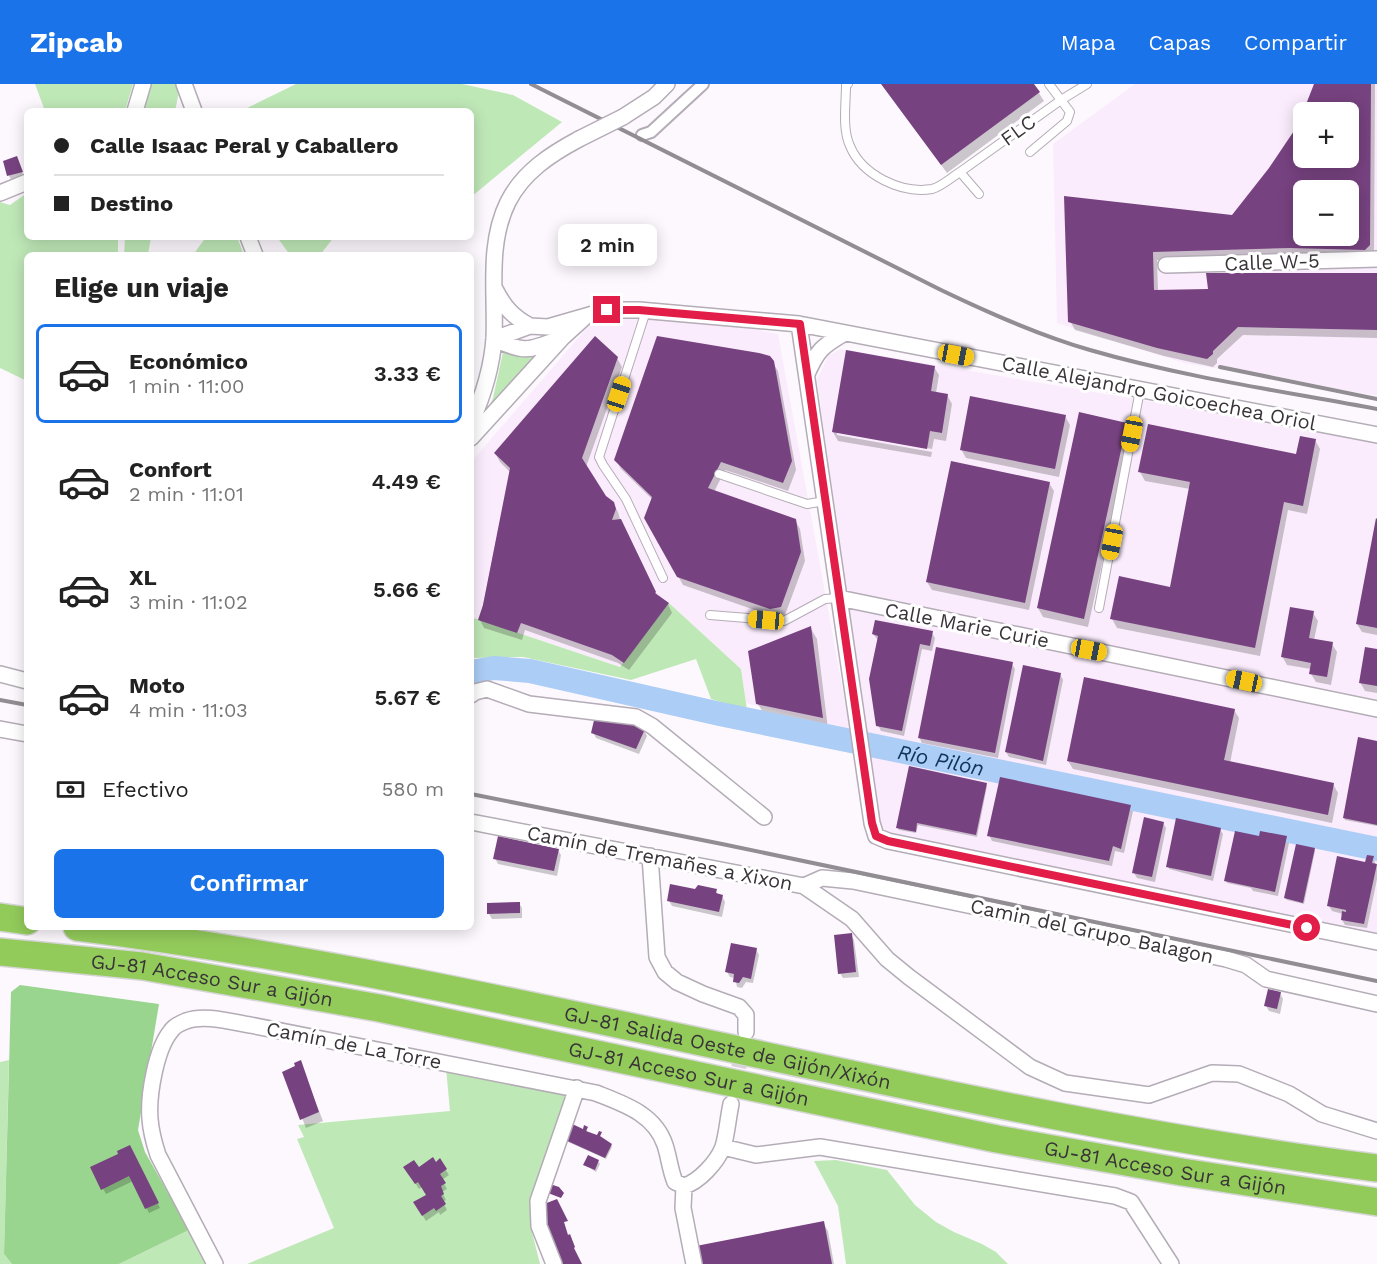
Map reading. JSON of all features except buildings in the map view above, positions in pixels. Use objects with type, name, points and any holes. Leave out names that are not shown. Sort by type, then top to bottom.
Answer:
[{"type":"highway","points":[[0,917],[24,921]]},
{"type":"highway","name":"GJ-81 Salida Oeste de Gijón/Xixón","points":[[103,930],[405,980],[1004,1106],[1187,1139],[1377,1168]]},
{"type":"highway","name":"GJ-81 Acceso Sur a Gijón","points":[[0,952],[142,966],[379,1008],[997,1138],[1182,1172],[1377,1202]]},
{"type":"street","points":[[136,108],[143,84]]},
{"type":"street","points":[[184,84],[193,108]]},
{"type":"street","points":[[474,415],[491,364],[494,339],[494,261],[498,233],[508,203],[519,185],[535,167],[553,153],[623,117],[654,97],[667,84]]},
{"type":"street","points":[[642,135],[651,132],[703,84]]},
{"type":"street","points":[[0,193],[24,183]]},
{"type":"street","name":"Calle W-5","points":[[1166,265],[1377,259]]},
{"type":"street","points":[[495,289],[505,308],[530,327]]},
{"type":"street","name":"Calle Alejandro Goicoechea Oriol","points":[[494,339],[530,327],[548,327],[607,310],[646,310],[800,324],[1377,435]]},
{"type":"street","points":[[474,435],[586,316]]},
{"type":"street","points":[[800,324],[872,823],[876,836],[888,841],[1377,942]]},
{"type":"street","points":[[807,374],[815,355],[844,333]]},
{"type":"street","points":[[494,339],[511,347],[530,350],[563,338]]},
{"type":"street","name":"Calle Marie Curie","points":[[839,598],[1377,709]]},
{"type":"street","points":[[0,674],[24,680]]},
{"type":"street","points":[[474,693],[487,689],[529,704],[636,717],[652,726],[764,817]]},
{"type":"street","points":[[0,729],[24,733]]},
{"type":"street","name":"Camín de Tremañes a Xixon","points":[[474,823],[804,886],[852,919],[887,959],[909,977],[1030,1067],[1065,1083],[1149,1095],[1212,1073],[1239,1074],[1289,1094],[1322,1114],[1377,1131]]},
{"type":"street","points":[[650,856],[657,957],[664,972],[677,982],[739,1007],[746,1015],[746,1032]]},
{"type":"street","name":"Camin del Grupo Balagon","points":[[804,886],[822,878],[853,881],[1226,959],[1246,965],[1266,979],[1377,1004]]},
{"type":"street","name":"Camín de La Torre","points":[[215,1264],[158,1155],[149,1116],[152,1084],[161,1050],[172,1029],[189,1020],[206,1018],[250,1025],[596,1093],[635,1108],[655,1125],[664,1144],[675,1182],[684,1186]]},
{"type":"street","points":[[554,1264],[539,1226],[538,1202],[577,1088]]},
{"type":"street","points":[[694,1264],[683,1208],[684,1186],[691,1184],[701,1176],[723,1147],[731,1104]]},
{"type":"street","points":[[723,1147],[756,1155],[820,1147],[1115,1196],[1131,1202],[1171,1264]]},
{"type":"lane","points":[[1030,152],[1067,121],[1070,112],[1049,84]]},
{"type":"lane","name":"FLC","points":[[847,85],[845,123],[849,145],[858,159],[883,181],[907,189],[934,189],[1061,100],[1088,84]]},
{"type":"lane","points":[[960,172],[979,194]]},
{"type":"lane","points":[[646,310],[599,457],[626,499],[663,578]]},
{"type":"lane","points":[[1100,608],[1140,390]]},
{"type":"lane","points":[[719,474],[807,504],[825,501]]},
{"type":"lane","points":[[710,615],[784,621],[825,599],[839,598]]},
{"type":"shaded area","points":[[1135,84],[1377,84],[1377,396],[1184,363],[1057,323],[1053,144]]},
{"type":"shaded area","points":[[611,300],[778,334],[850,730],[746,703],[741,669],[669,603],[621,667],[474,618],[474,459]]},
{"type":"shaded area","points":[[841,349],[1377,440],[1377,950],[881,848],[817,379],[829,355]]},
{"type":"green space","points":[[35,84],[133,84],[126,108],[44,108]]},
{"type":"green space","points":[[151,84],[177,84],[179,92],[176,108],[142,108]]},
{"type":"green space","points":[[296,84],[462,84],[513,95],[562,122],[474,195],[474,108],[247,108]]},
{"type":"green space","points":[[24,195],[24,240],[118,240],[118,252],[24,252],[24,380],[0,368],[0,202],[10,205]]},
{"type":"green space","points":[[125,240],[150,240],[148,252],[124,252]]},
{"type":"green space","points":[[204,240],[238,240],[243,252],[195,252]]},
{"type":"green space","points":[[279,240],[332,240],[322,252],[288,252]]},
{"type":"green space","points":[[503,352],[524,357],[538,354],[484,417],[493,398]]},
{"type":"green space","points":[[669,603],[741,669],[747,710],[711,699],[696,659],[631,680],[523,657],[474,658],[474,618],[620,667]]},
{"type":"green space","points":[[20,985],[159,1004],[138,1130],[145,1152],[189,1230],[119,1264],[12,1264],[4,1254],[11,992]]},
{"type":"green space","points":[[9,1060],[4,1254],[12,1264],[0,1264],[0,1062]]},
{"type":"green space","points":[[446,1068],[566,1094],[530,1198],[531,1228],[540,1264],[247,1264],[334,1228],[297,1139],[304,1137],[298,1125],[450,1111]]},
{"type":"green space","points":[[836,1160],[887,1170],[915,1205],[936,1222],[996,1252],[1008,1264],[846,1264],[838,1206],[814,1161]]},
{"type":"green space","points":[[189,1230],[206,1264],[119,1264]]},
{"type":"waterway","name":"Río Pilón","points":[[474,671],[494,668],[530,671],[720,714],[1377,849]]},
{"type":"tunnel","points":[[734,1090],[744,1043]]},
{"type":"railway","points":[[531,84],[941,290],[1033,330],[1125,360],[1232,383],[1377,409]]},
{"type":"railway","points":[[1220,367],[1377,399]]},
{"type":"railway","points":[[0,700],[24,704]]},
{"type":"railway","points":[[474,795],[1377,981]]},
{"type":"route","points":[[607,310],[639,310],[800,324],[872,823],[876,836],[882,840],[1307,928]]}]
